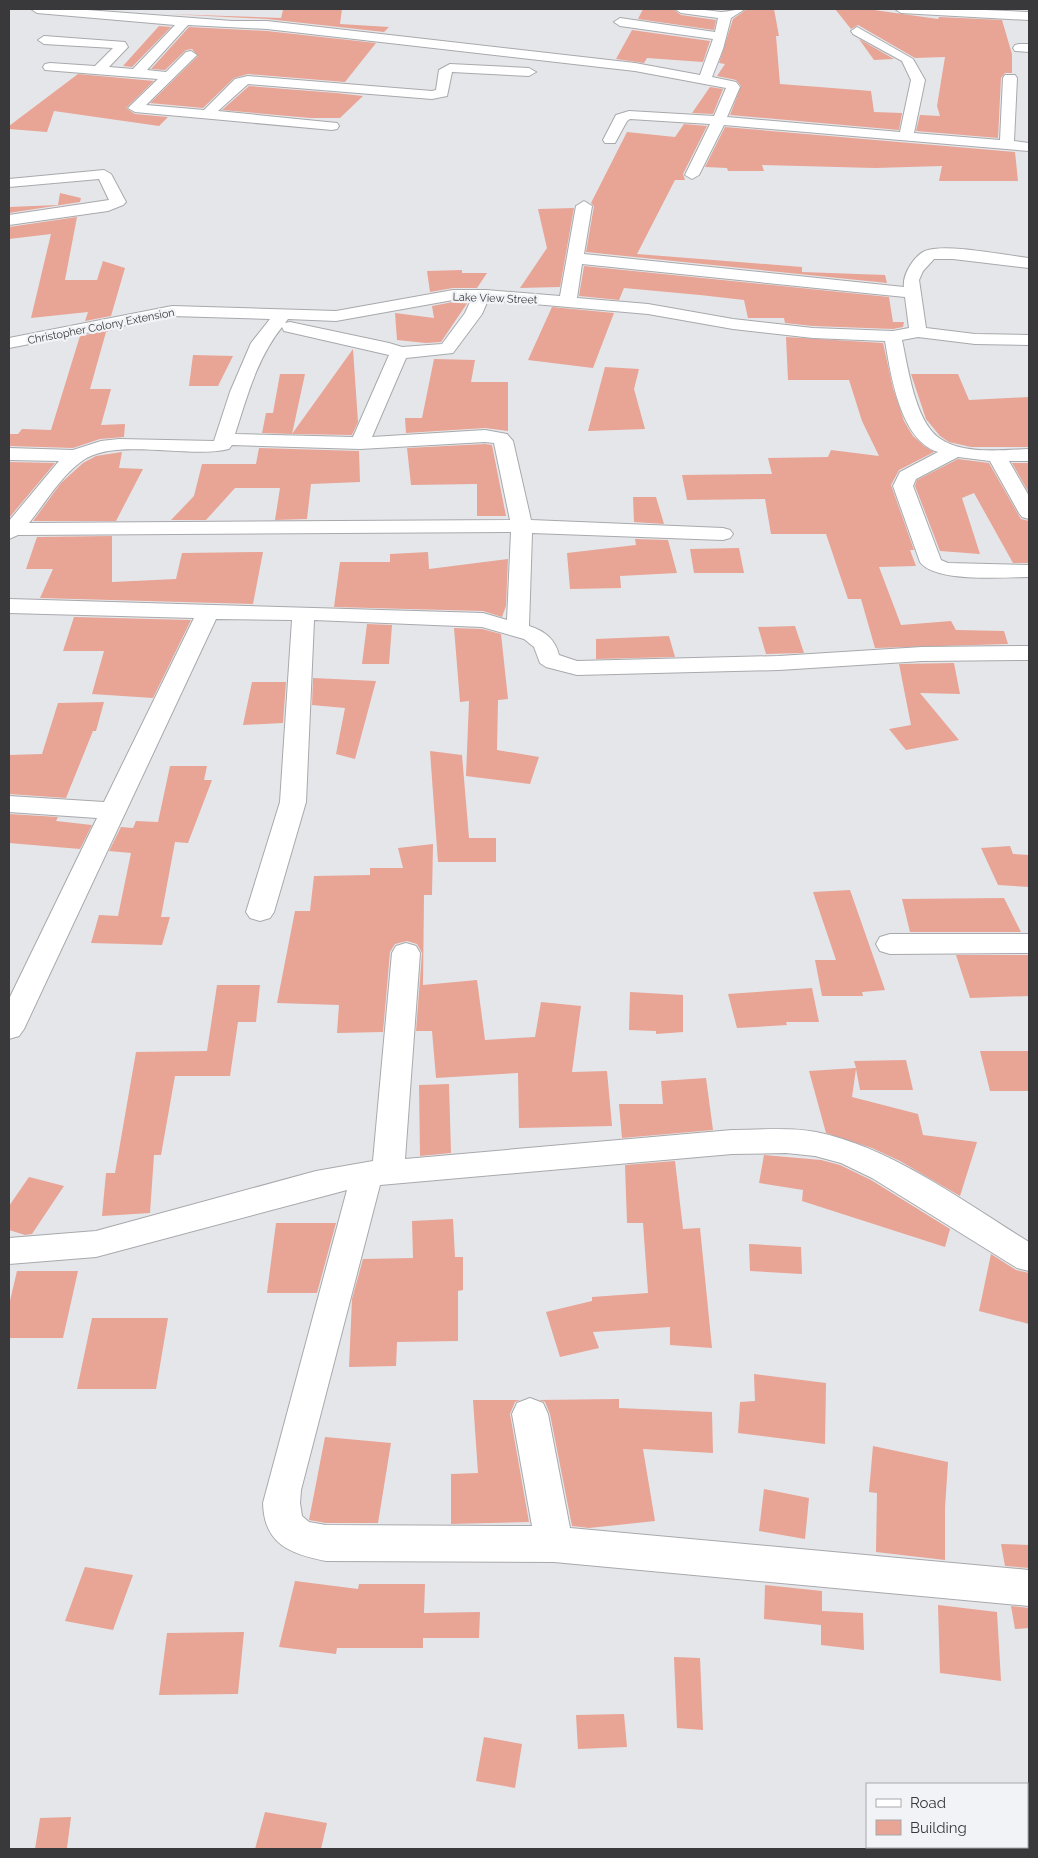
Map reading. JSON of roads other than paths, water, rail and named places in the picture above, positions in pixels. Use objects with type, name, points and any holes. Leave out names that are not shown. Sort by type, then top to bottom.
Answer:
[{"type":"street","points":[[37,9],[81,11],[184,22],[267,25],[581,60],[667,71],[726,82],[733,87],[692,175]]},
{"type":"street","points":[[148,19],[157,9]]},
{"type":"street","points":[[681,9],[726,16],[739,9]]},
{"type":"street","points":[[901,9],[1029,16]]},
{"type":"street","points":[[706,79],[726,16]]},
{"type":"street","points":[[136,74],[184,22]]},
{"type":"street","points":[[620,22],[720,36]]},
{"type":"street","points":[[857,31],[907,59],[918,80],[906,136]]},
{"type":"street","points":[[44,40],[121,46],[98,71]]},
{"type":"street","points":[[191,55],[135,108],[206,116],[332,126]]},
{"type":"street","points":[[572,74],[581,60]]},
{"type":"street","points":[[50,67],[170,76]]},
{"type":"street","points":[[206,116],[240,82],[248,80],[432,95],[442,93],[446,70],[450,68],[540,72]]},
{"type":"street","points":[[1007,145],[1010,78]]},
{"type":"street","points":[[610,140],[621,118],[629,115],[719,120],[1029,147]]},
{"type":"street","points":[[9,183],[104,174],[118,201],[108,206],[9,220]]},
{"type":"street","points":[[568,301],[584,206]]},
{"type":"street","points":[[918,332],[911,280],[916,269],[930,254],[953,254],[1029,262]]},
{"type":"street","points":[[575,258],[913,293]]},
{"type":"street","name":"Lake View Street","points":[[279,319],[336,316],[417,300],[454,295],[482,295],[648,309],[741,325],[813,333],[893,336],[918,332],[940,336],[1029,340]]},
{"type":"street","points":[[10,530],[76,456],[92,449],[115,446],[217,447],[222,445],[239,392],[260,343],[279,319],[389,348],[400,353],[447,348],[473,314],[482,295]]},
{"type":"street","name":"Christopher Colony Extension","points":[[9,343],[172,311],[279,319]]},
{"type":"street","points":[[893,336],[906,399],[925,436],[934,444],[954,452],[1029,455]]},
{"type":"street","points":[[360,443],[400,353]]},
{"type":"street","points":[[225,439],[360,443],[486,436],[500,438],[503,441],[522,526],[518,628]]},
{"type":"street","points":[[954,452],[907,476],[903,486],[931,562],[946,569],[1029,571]]},
{"type":"street","points":[[9,454],[76,456]]},
{"type":"street","points":[[996,455],[1029,513]]},
{"type":"street","points":[[10,530],[522,526],[723,534]]},
{"type":"street","points":[[9,606],[304,613],[483,620],[518,628],[540,640],[545,645],[548,658],[554,662],[577,668],[778,662],[922,654],[1029,653]]},
{"type":"street","points":[[9,1029],[111,811],[208,612]]},
{"type":"street","points":[[260,912],[292,802],[304,613]]},
{"type":"street","points":[[9,804],[111,811]]},
{"type":"street","points":[[890,944],[1029,944]]},
{"type":"street","points":[[406,953],[377,1173],[283,1490],[280,1507],[284,1524],[302,1539],[326,1543],[554,1544],[1029,1588]]},
{"type":"street","points":[[9,1251],[41,1250],[96,1244],[316,1184],[377,1173],[732,1142],[786,1141],[815,1144],[849,1152],[883,1169],[1029,1258]]},
{"type":"street","points":[[530,1414],[554,1544]]}]
